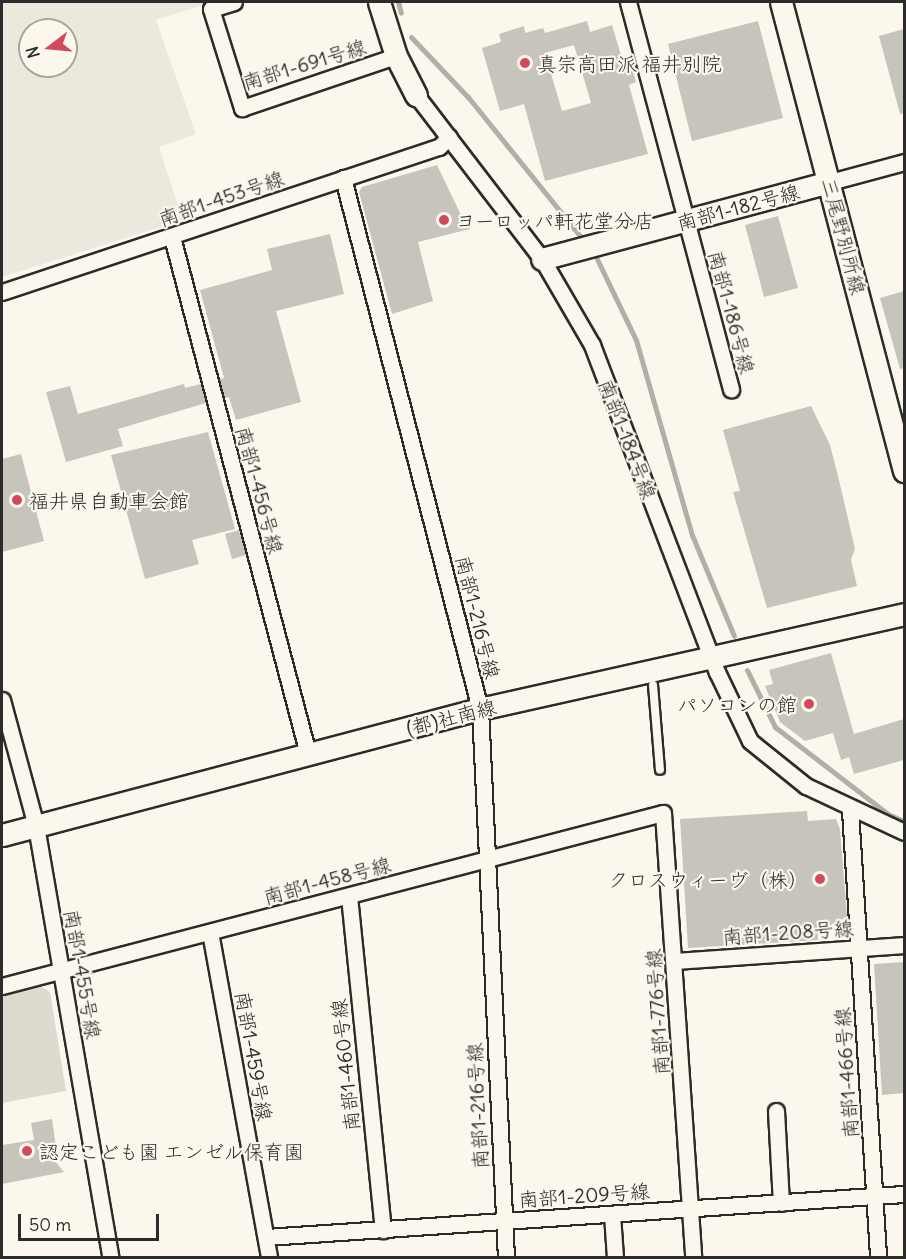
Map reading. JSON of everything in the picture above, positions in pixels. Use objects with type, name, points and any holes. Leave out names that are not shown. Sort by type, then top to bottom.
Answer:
[{"type":"street","name":"南部1-691号線","points":[[234,2],[211,9],[242,108],[396,56]]},
{"type":"street","name":"南部1-184号線","points":[[379,2],[396,56],[416,95],[542,259],[592,345],[712,659],[750,741],[780,769],[850,810],[904,832]]},
{"type":"street","name":"南部1-186号線","points":[[628,2],[731,390]]},
{"type":"street","name":"三尾野別所線","points":[[781,2],[904,471]]},
{"type":"street","name":"南部1-453号線","points":[[2,292],[439,147],[449,137]]},
{"type":"street","points":[[830,182],[904,162]]},
{"type":"street","name":"南部1-216号線","points":[[343,178],[480,709],[506,1257]]},
{"type":"street","name":"南部1-182号線","points":[[542,259],[830,182]]},
{"type":"street","name":"南部1-456号線","points":[[172,237],[308,754]]},
{"type":"street","name":"(都)社南線","points":[[2,835],[480,709],[712,659],[904,614]]},
{"type":"street","name":"南部1-455号線","points":[[2,700],[36,826],[111,1257]]},
{"type":"street","name":"南部1-466号線","points":[[850,810],[878,1257]]},
{"type":"street","name":"南部1-458号線","points":[[2,986],[663,813]]},
{"type":"street","name":"南部1-776号線","points":[[663,813],[675,961],[693,1257]]},
{"type":"street","name":"南部1-460号線","points":[[348,896],[383,1230]]},
{"type":"street","name":"南部1-459号線","points":[[210,932],[269,1257]]},
{"type":"street","name":"南部1-208号線","points":[[675,961],[904,945]]},
{"type":"street","points":[[776,1111],[781,1203]]},
{"type":"street","name":"南部1-209号線","points":[[266,1237],[904,1194]]},
{"type":"street","points":[[612,1214],[615,1257]]},
{"type":"lane","points":[[653,685],[660,770]]},
{"type":"shaded area","points":[[2,2],[212,2],[156,20],[196,134],[159,147],[183,220],[2,277]]},
{"type":"shaded area","points":[[38,985],[50,992],[66,1091],[2,1103],[2,995]]},
{"type":"building","points":[[587,21],[590,32],[612,25],[623,62],[630,60],[636,82],[629,85],[648,154],[545,181],[524,104],[500,111],[482,48],[501,42],[499,34],[524,26],[525,33],[543,28],[545,33]],"holes":[[[574,45],[591,103],[562,111],[545,53]]]},
{"type":"building","points":[[758,21],[783,118],[692,141],[668,44]]},
{"type":"building","points":[[904,29],[904,113],[900,114],[879,36]]},
{"type":"building","points":[[437,165],[461,215],[466,214],[470,229],[418,242],[433,301],[392,314],[359,192],[362,187]]},
{"type":"building","points":[[778,216],[798,288],[764,297],[745,225]]},
{"type":"building","points":[[330,234],[344,294],[276,311],[301,402],[236,420],[229,397],[224,398],[219,379],[224,378],[200,290],[272,270],[267,249]]},
{"type":"building","points":[[904,291],[904,368],[900,369],[880,298]]},
{"type":"building","points":[[184,384],[185,388],[201,384],[206,403],[118,429],[123,446],[66,462],[46,392],[70,386],[78,414]]},
{"type":"building","points":[[811,406],[830,445],[839,480],[855,549],[851,560],[857,586],[767,608],[733,492],[740,491],[723,430]]},
{"type":"building","points":[[208,432],[235,529],[192,540],[199,564],[145,579],[111,455]]},
{"type":"building","name":"福井県自動車会館","points":[[21,454],[44,541],[2,552],[2,459]]},
{"type":"building","points":[[239,530],[246,555],[232,559],[225,534]]},
{"type":"building","name":"パソコンの館","points":[[831,653],[854,734],[904,719],[904,760],[854,774],[849,757],[841,760],[833,733],[805,741],[780,722],[765,686],[773,684],[769,670]]},
{"type":"building","name":"クロスウィーヴ（株）","points":[[807,811],[808,821],[836,819],[840,829],[847,917],[818,931],[818,940],[688,948],[680,819]]},
{"type":"building","points":[[904,962],[904,1093],[882,1095],[874,964]]},
{"type":"building","name":"認定こども園 エンゼル保育園","points":[[52,1119],[56,1147],[50,1155],[64,1172],[2,1184],[2,1145],[34,1140],[31,1123]]},
{"type":"waterway","points":[[398,2],[401,13]]},
{"type":"waterway","points":[[411,37],[468,97],[580,236]]},
{"type":"waterway","points":[[597,259],[636,340],[692,535],[734,636]]},
{"type":"waterway","points":[[747,670],[775,727],[888,814],[904,821]]},
{"type":"place","name":"真宗高田派 福井別院","points":[[525,63]]},
{"type":"place","name":"ヨーロッパ軒花堂分店","points":[[444,220]]},
{"type":"place","name":"福井県自動車会館","points":[[17,500]]},
{"type":"place","name":"パソコンの館","points":[[809,704]]},
{"type":"place","name":"クロスウィーヴ（株）","points":[[820,879]]},
{"type":"place","name":"認定こども園 エンゼル保育園","points":[[27,1151]]}]
